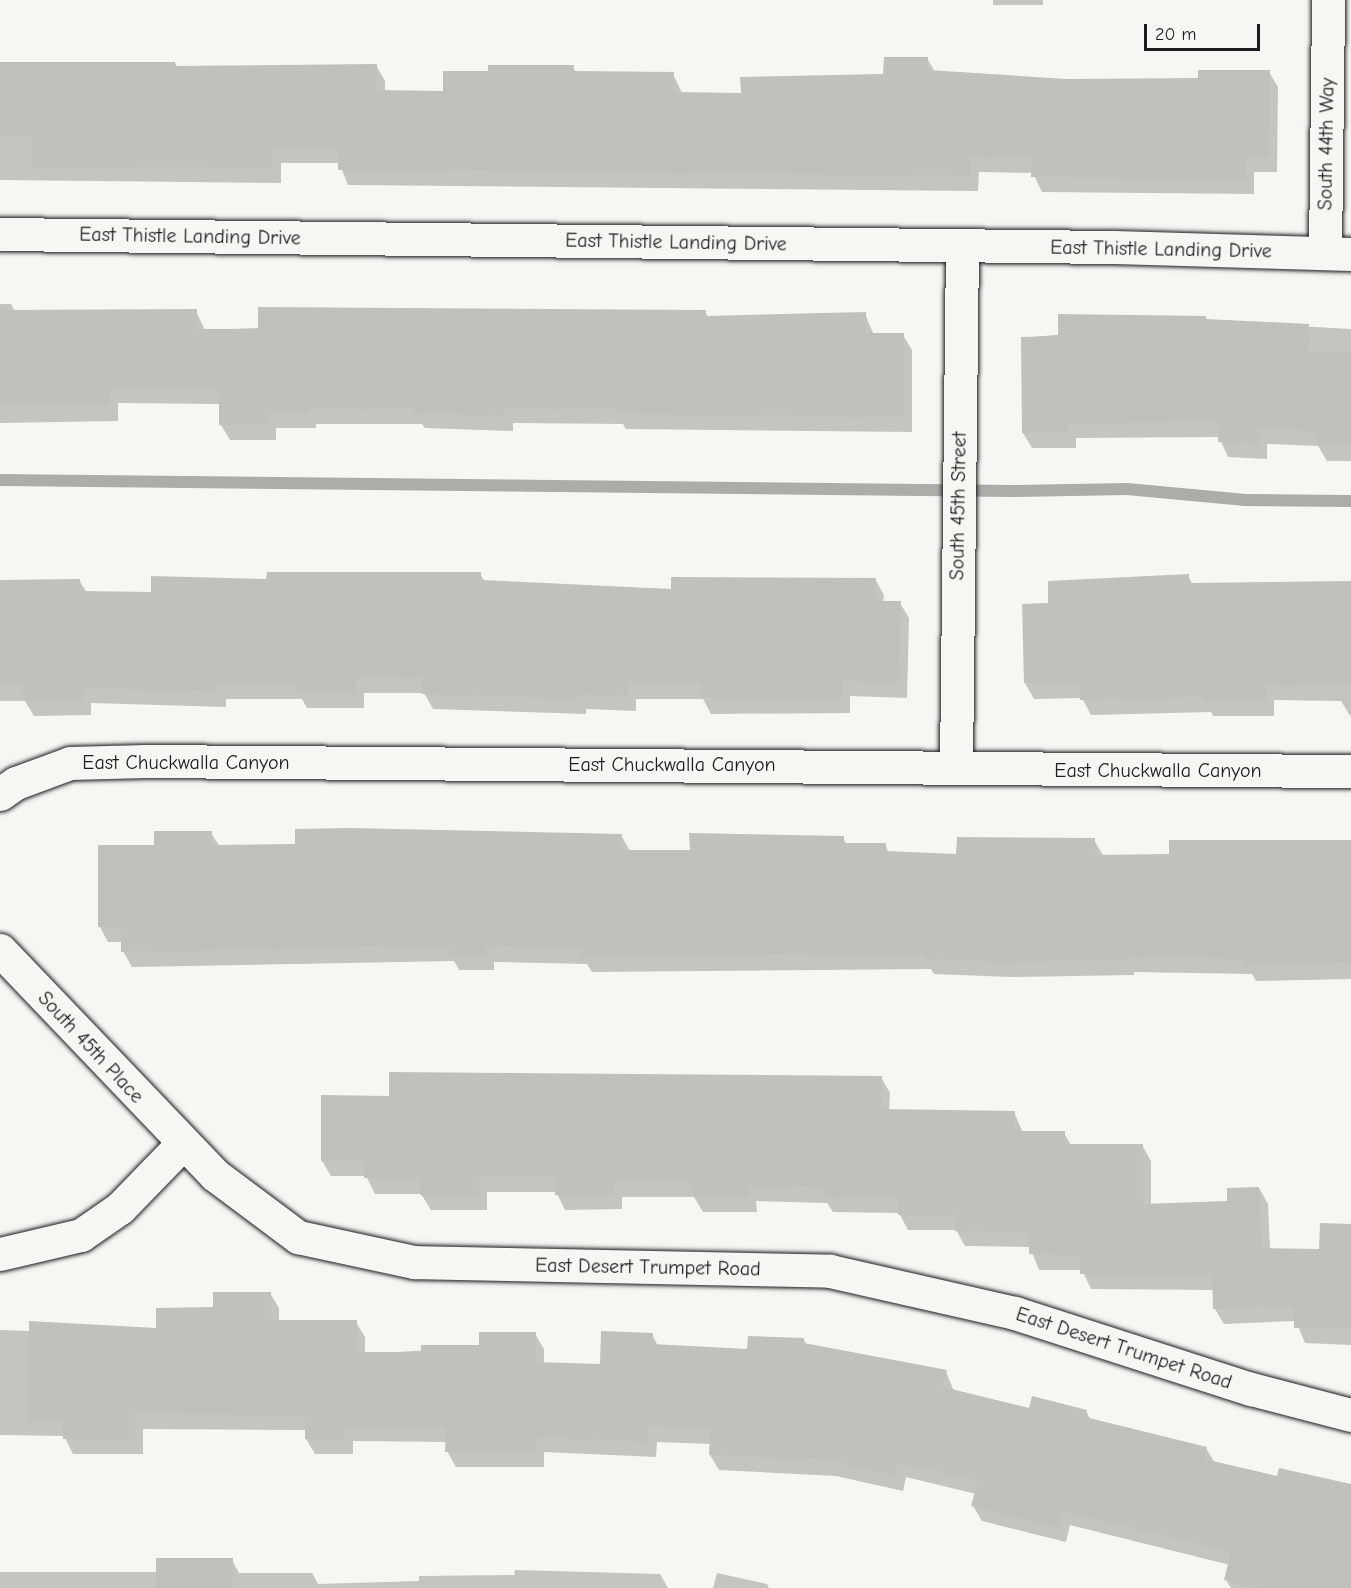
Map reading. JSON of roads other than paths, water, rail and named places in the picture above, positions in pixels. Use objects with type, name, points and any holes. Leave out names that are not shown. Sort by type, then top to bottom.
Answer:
[{"type":"street","name":"South 44th Way","points":[[1328,0],[1338,253]]},
{"type":"street","name":"East Thistle Landing Drive","points":[[0,234],[962,245],[1338,253]]},
{"type":"street","name":"South 45th Street","points":[[956,767],[962,245]]},
{"type":"street","name":"East Chuckwalla Canyon","points":[[0,795],[16,783],[70,763],[1351,771]]},
{"type":"street","name":"South 45th Place","points":[[0,950],[183,1143]]},
{"type":"street","points":[[0,1254],[81,1235],[120,1208],[183,1143]]},
{"type":"street","name":"East Desert Trumpet Road","points":[[183,1143],[215,1175],[298,1237],[414,1262],[830,1271],[1015,1313],[1251,1389],[1351,1415]]},
{"type":"waterway","points":[[0,480],[1012,491],[1127,489],[1245,500],[1351,501]]}]
